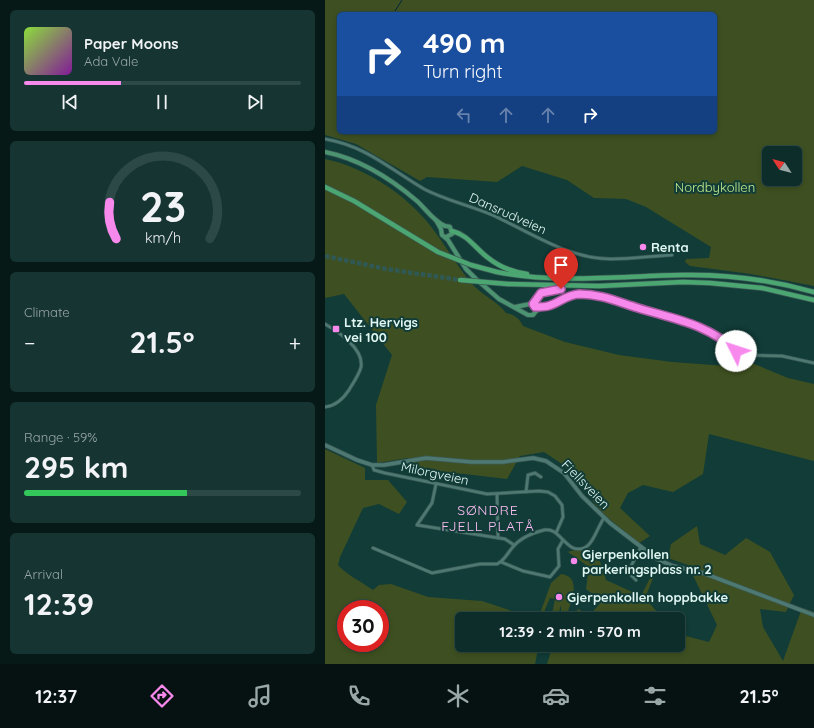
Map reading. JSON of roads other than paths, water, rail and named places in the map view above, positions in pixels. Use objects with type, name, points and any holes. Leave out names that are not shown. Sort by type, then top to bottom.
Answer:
[{"type":"highway","points":[[325,187],[354,201],[438,252],[471,265],[497,272],[525,277],[558,279],[710,276],[763,281],[814,292]]},
{"type":"highway","points":[[449,235],[464,235],[487,257],[501,266],[522,273],[558,279]]},
{"type":"highway","points":[[460,280],[508,284],[599,286],[710,283],[762,288],[814,300]]},
{"type":"highway","points":[[534,308],[538,295],[547,291],[599,286]]},
{"type":"main road","points":[[325,152],[352,160],[375,171],[418,202],[443,227],[450,227],[449,235],[453,247],[467,269],[480,284],[499,299],[530,315],[534,308],[528,304],[525,306],[515,307]]},
{"type":"main road","points":[[443,227],[441,234],[449,235]]},
{"type":"main road","points":[[525,306],[525,312]]},
{"type":"main road","name":"Fjellsveien","points":[[325,445],[357,460],[372,465],[384,465],[426,458],[477,462],[503,462],[533,458],[552,463],[604,518],[641,547],[667,564],[703,573],[814,615]]},
{"type":"street","name":"Dansrudveien","points":[[325,138],[366,152],[432,193],[477,208],[530,235],[568,250],[588,256],[610,259],[672,255]]},
{"type":"street","points":[[534,308],[548,306],[570,295],[607,297],[691,322],[720,337],[736,351],[743,354],[782,356],[814,363]]},
{"type":"street","points":[[325,324],[338,333],[355,349],[360,359],[361,366],[357,377],[344,398],[336,404],[325,407]]},
{"type":"street","name":"Milorgveien","points":[[372,465],[374,470],[380,472],[487,494],[548,492],[560,502],[563,514],[556,533]]},
{"type":"street","points":[[527,492],[528,475],[535,473],[541,477]]},
{"type":"street","points":[[437,484],[431,503],[417,525],[498,538],[514,545]]},
{"type":"street","points":[[497,494],[498,538]]},
{"type":"street","points":[[373,548],[419,569],[432,573],[475,564],[494,565],[501,562],[514,545],[526,537],[543,530],[550,529],[563,540],[578,549],[586,548],[604,518]]},
{"type":"street","points":[[501,562],[523,571],[550,577],[559,566],[558,550],[563,540]]},
{"type":"street","points":[[636,580],[629,575],[628,572],[641,547]]},
{"type":"waterway","points":[[395,11],[402,0]]},
{"type":"tunnel","points":[[325,256],[386,269],[460,280]]},
{"type":"place","name":"Renta","points":[[643,247]]},
{"type":"place","name":"Ltz. Hervigs vei 100","points":[[336,329]]},
{"type":"place","name":"Gjerpenkollen parkeringsplass nr. 2","points":[[574,561]]},
{"type":"place","name":"Gjerpenkollen hoppbakke","points":[[559,597]]},
{"type":"district","name":"SØNDRE FJELL PLATÅ","points":[[488,518]]},
{"type":"park label","name":"Nordbykollen","points":[[715,187]]}]
